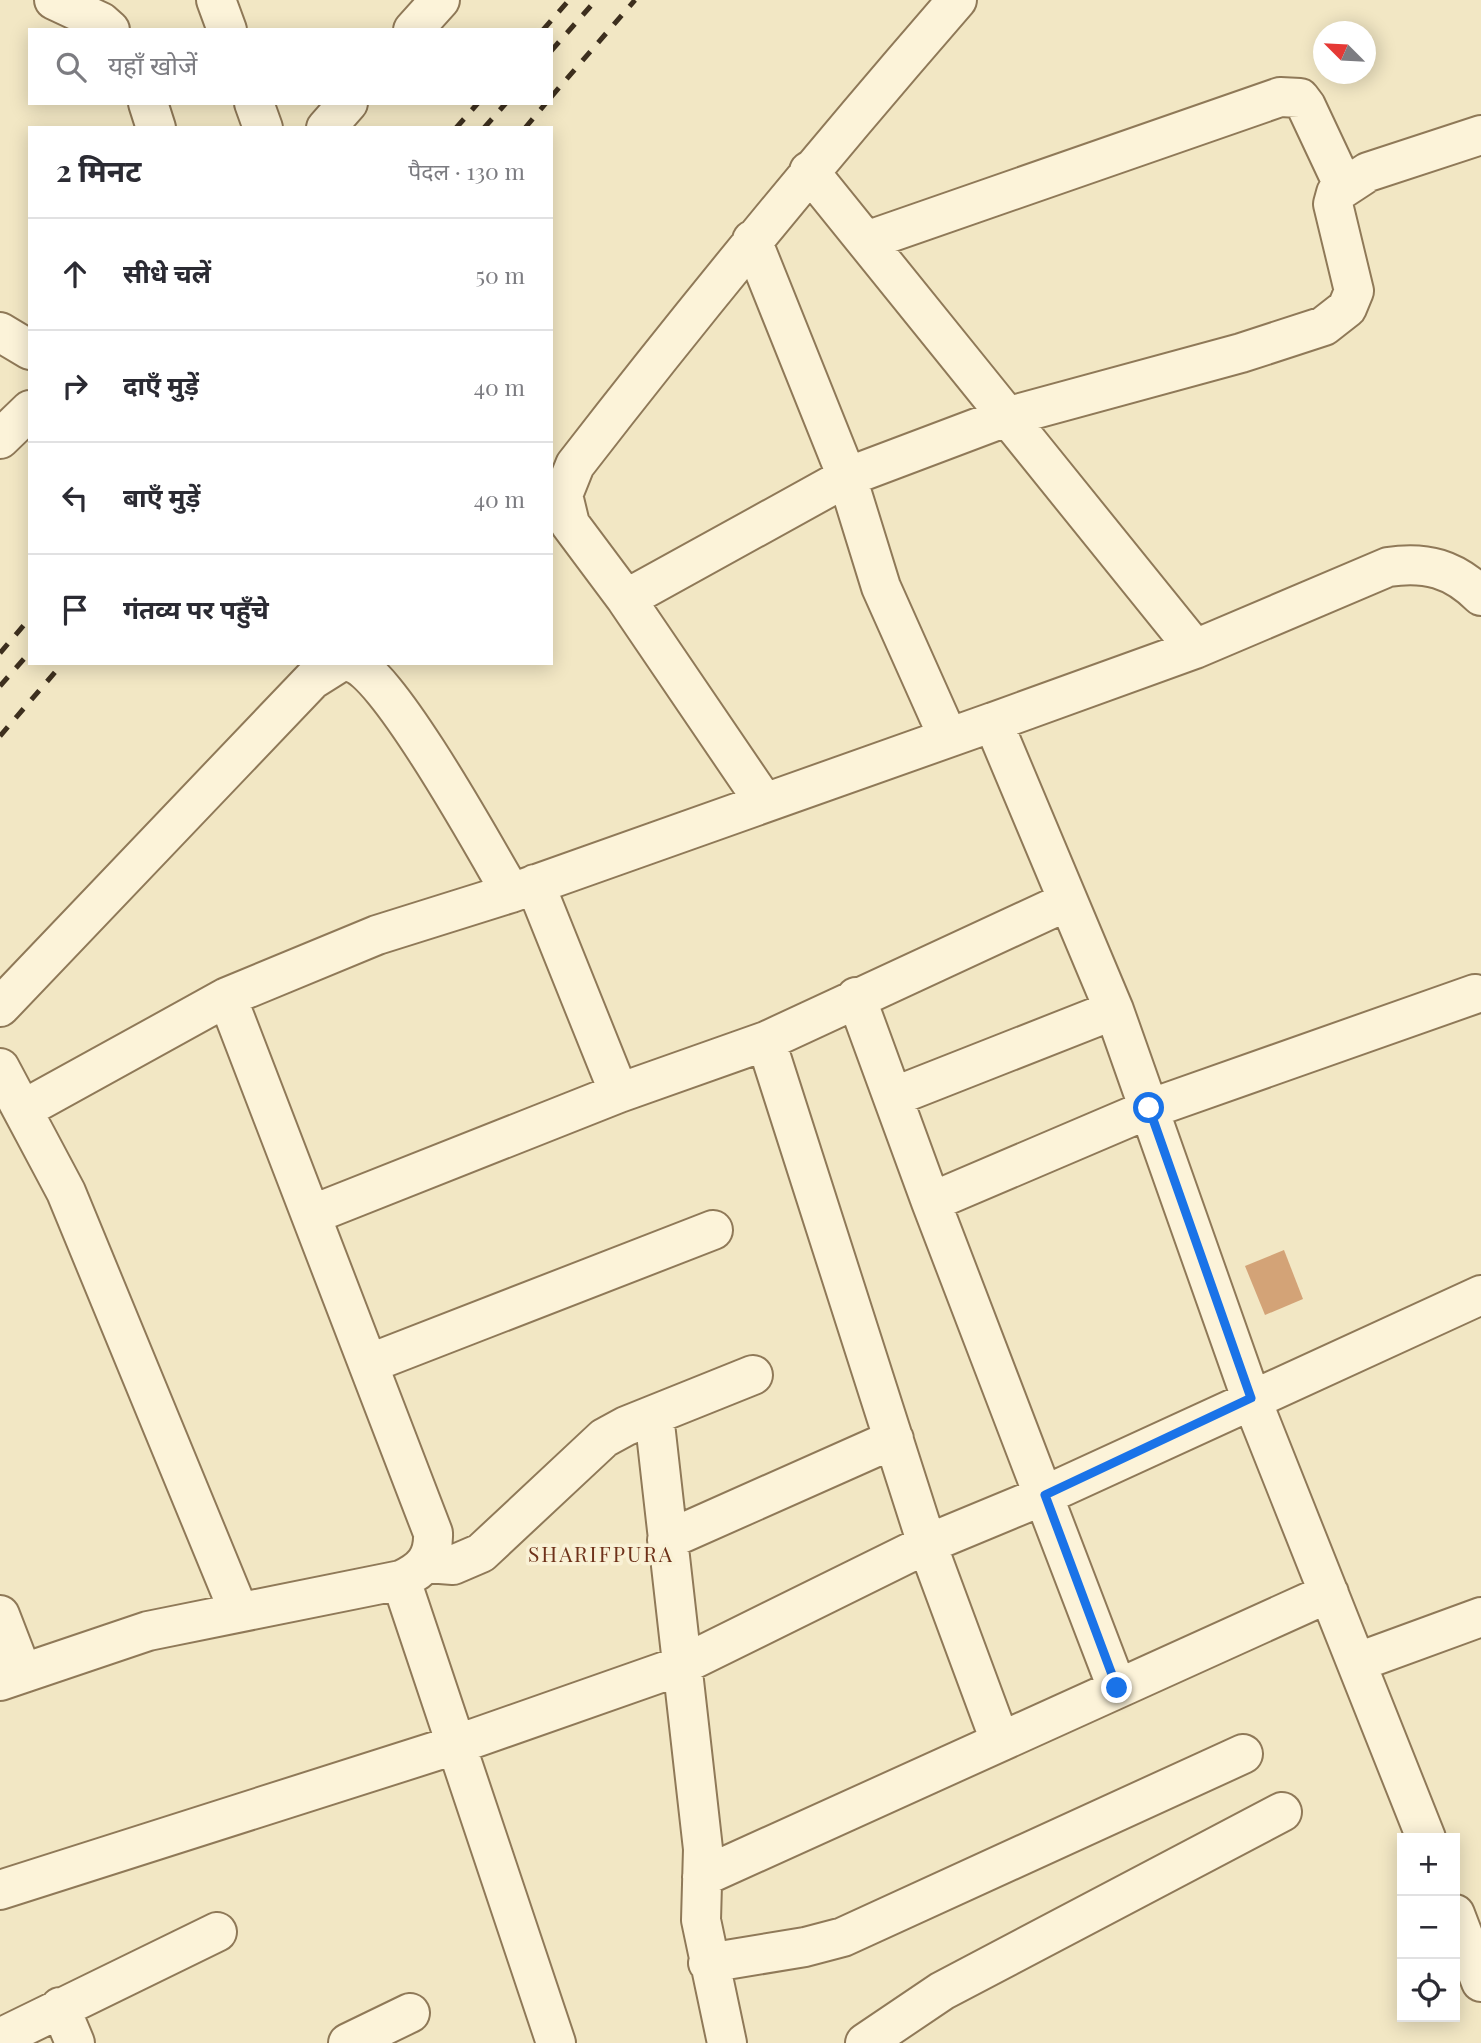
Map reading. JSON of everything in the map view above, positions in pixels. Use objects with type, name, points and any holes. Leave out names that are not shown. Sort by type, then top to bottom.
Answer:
[{"type":"street","points":[[54,0],[101,22],[108,28]]},
{"type":"street","points":[[216,0],[226,28]]},
{"type":"street","points":[[415,28],[440,0]]},
{"type":"street","points":[[764,802],[626,599],[570,524],[563,495],[575,466],[752,240],[957,0]]},
{"type":"street","points":[[866,241],[1280,97],[1300,98],[1344,187]]},
{"type":"street","points":[[149,105],[155,126]]},
{"type":"street","points":[[255,105],[262,126]]},
{"type":"street","points":[[328,126],[346,105]]},
{"type":"street","points":[[626,599],[847,477],[1006,417],[1241,353],[1324,326],[1347,308],[1354,291],[1333,204],[1336,193],[1368,172],[1481,135]]},
{"type":"street","points":[[809,171],[1195,649]]},
{"type":"street","points":[[752,240],[847,477],[881,587],[948,737]]},
{"type":"street","points":[[0,332],[28,349]]},
{"type":"street","points":[[0,439],[28,412]]},
{"type":"street","points":[[23,1109],[227,997],[377,935],[523,889],[1195,649],[1388,567],[1409,564],[1440,567],[1463,578],[1481,596]]},
{"type":"street","points":[[0,1007],[312,680],[335,665]]},
{"type":"street","points":[[355,665],[370,675],[385,692],[523,889],[619,1093]]},
{"type":"street","points":[[993,722],[1114,1010],[1251,1398],[1424,1833]]},
{"type":"street","points":[[311,1215],[619,1093],[766,1041],[1068,901]]},
{"type":"street","points":[[227,997],[433,1533],[434,1548],[414,1572]]},
{"type":"street","points":[[856,997],[931,1202],[1117,1688]]},
{"type":"street","points":[[931,1202],[1149,1108],[1479,1000]]},
{"type":"street","points":[[893,1097],[1114,1010]]},
{"type":"street","points":[[766,1041],[927,1544],[1000,1741]]},
{"type":"street","points":[[0,1068],[66,1192],[239,1612]]},
{"type":"street","points":[[368,1364],[713,1230]]},
{"type":"street","points":[[0,1889],[454,1745],[680,1666],[927,1544],[1045,1495],[1251,1398],[1481,1295]]},
{"type":"street","points":[[0,1615],[11,1676],[148,1631],[453,1565],[481,1553],[585,1452],[615,1432],[753,1375]]},
{"type":"street","points":[[653,1415],[703,1849],[701,1920],[727,2043]]},
{"type":"street","points":[[667,1540],[894,1440]]},
{"type":"street","points":[[414,1572],[454,1745],[556,2043]]},
{"type":"street","points":[[702,1878],[1329,1593]]},
{"type":"street","points":[[1358,1662],[1481,1617]]},
{"type":"street","points":[[708,1963],[805,1947],[843,1937],[1243,1754]]},
{"type":"street","points":[[865,2043],[942,1991],[1282,1812]]},
{"type":"street","points":[[1460,1926],[1481,1982]]},
{"type":"street","points":[[0,2038],[217,1932]]},
{"type":"street","points":[[60,2007],[75,2043]]},
{"type":"street","points":[[348,2043],[410,2013]]},
{"type":"building","points":[[1284,1250],[1303,1299],[1265,1315],[1245,1266]]},
{"type":"railway","points":[[545,28],[569,0]]},
{"type":"railway","points":[[553,49],[596,0]]},
{"type":"railway","points":[[553,95],[635,0]]},
{"type":"railway","points":[[458,126],[476,105]]},
{"type":"railway","points":[[486,126],[504,105]]},
{"type":"railway","points":[[527,126],[544,105]]},
{"type":"railway","points":[[0,653],[28,620]]},
{"type":"railway","points":[[0,686],[28,654]]},
{"type":"railway","points":[[0,736],[61,665]]},
{"type":"district","name":"SHARIFPURA","points":[[601,1555]]},
{"type":"route","points":[[1117,1688],[1045,1495],[1251,1398],[1149,1108]]}]
